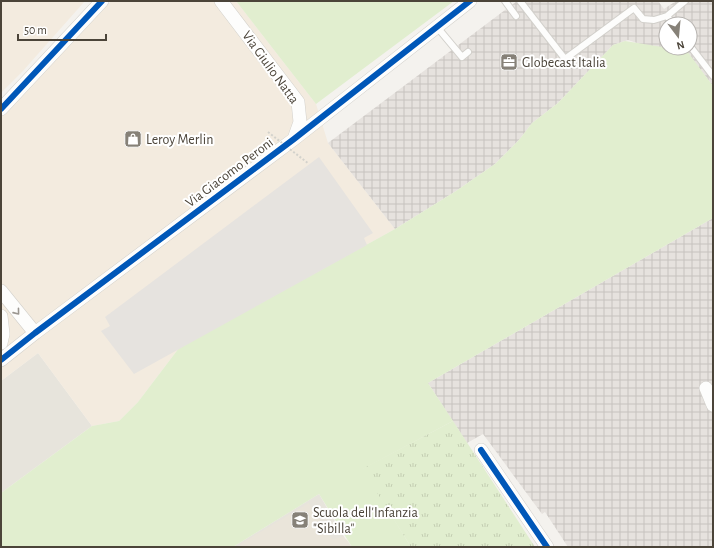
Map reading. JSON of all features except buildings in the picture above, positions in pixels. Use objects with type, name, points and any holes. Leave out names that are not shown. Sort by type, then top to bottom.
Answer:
[{"type":"street","points":[[1,109],[102,1]]},
{"type":"street","name":"Via Giulio Natta","points":[[221,1],[298,102],[300,122],[294,138]]},
{"type":"street","name":"Via Giacomo Peroni","points":[[1,360],[34,333],[294,138],[470,1]]},
{"type":"street","points":[[1,291],[34,333]]},
{"type":"street","points":[[1,316],[3,334],[1,343]]},
{"type":"street","points":[[706,388],[713,405]]},
{"type":"street","points":[[481,450],[547,547]]},
{"type":"lane","points":[[505,1],[516,16]]},
{"type":"lane","points":[[520,1],[565,59],[634,8],[643,19],[654,20],[658,19]]},
{"type":"lane","points":[[666,16],[685,1]]},
{"type":"lane","points":[[437,27],[462,57],[468,52]]},
{"type":"lane","points":[[698,56],[713,76]]},
{"type":"path","points":[[268,132],[309,164]]},
{"type":"shaded area","points":[[1,1],[85,1],[22,72],[1,93]]},
{"type":"shaded area","points":[[111,1],[236,1],[316,104],[328,143],[395,229],[179,348],[138,402],[119,421],[92,426],[38,353],[1,381],[1,114]]},
{"type":"shaded area","points":[[517,1],[658,1],[664,9],[676,1],[713,1],[713,86],[690,56],[698,56],[698,16],[658,16],[658,50],[628,40],[613,45],[558,103],[532,123],[519,140],[495,164],[456,191],[395,229],[328,143]]},
{"type":"shaded area","points":[[675,56],[685,56],[684,59]]},
{"type":"shaded area","points":[[319,157],[373,233],[364,238],[367,245],[134,374],[101,331],[110,326],[105,317]]},
{"type":"shaded area","points":[[713,218],[713,547],[568,547],[545,512],[542,514],[483,434],[467,443],[428,383]]},
{"type":"shaded area","points":[[38,353],[92,426],[1,493],[1,381]]},
{"type":"shaded area","name":"Scuola dell'Infanzia \"Sibilla\"","points":[[319,494],[350,547],[233,547]]},
{"type":"shaded area","name":"Scuola dell'Infanzia \"Sibilla\"","points":[[309,503],[332,539],[343,537],[352,547],[241,547],[240,544]]},
{"type":"green space","points":[[236,1],[454,1],[316,104]]},
{"type":"green space","points":[[625,41],[658,46],[658,56],[691,56],[713,86],[713,218],[428,383],[453,421],[363,469],[411,547],[352,547],[319,494],[233,547],[1,547],[1,493],[92,426],[119,421],[138,402],[179,348],[395,229],[456,191],[495,164],[519,140],[532,123],[558,103],[613,45]]},
{"type":"green space","points":[[453,421],[535,547],[411,547],[362,469]]},
{"type":"cycle path","points":[[1,109],[102,1]]},
{"type":"cycle path","points":[[1,360],[294,139],[470,1]]},
{"type":"cycle path","points":[[481,450],[547,547]]},
{"type":"place","name":"Globecast Italia","points":[[509,62]]},
{"type":"place","name":"Leroy Merlin","points":[[133,139]]},
{"type":"place","name":"Scuola dell'Infanzia \"Sibilla\"","points":[[300,520]]}]
